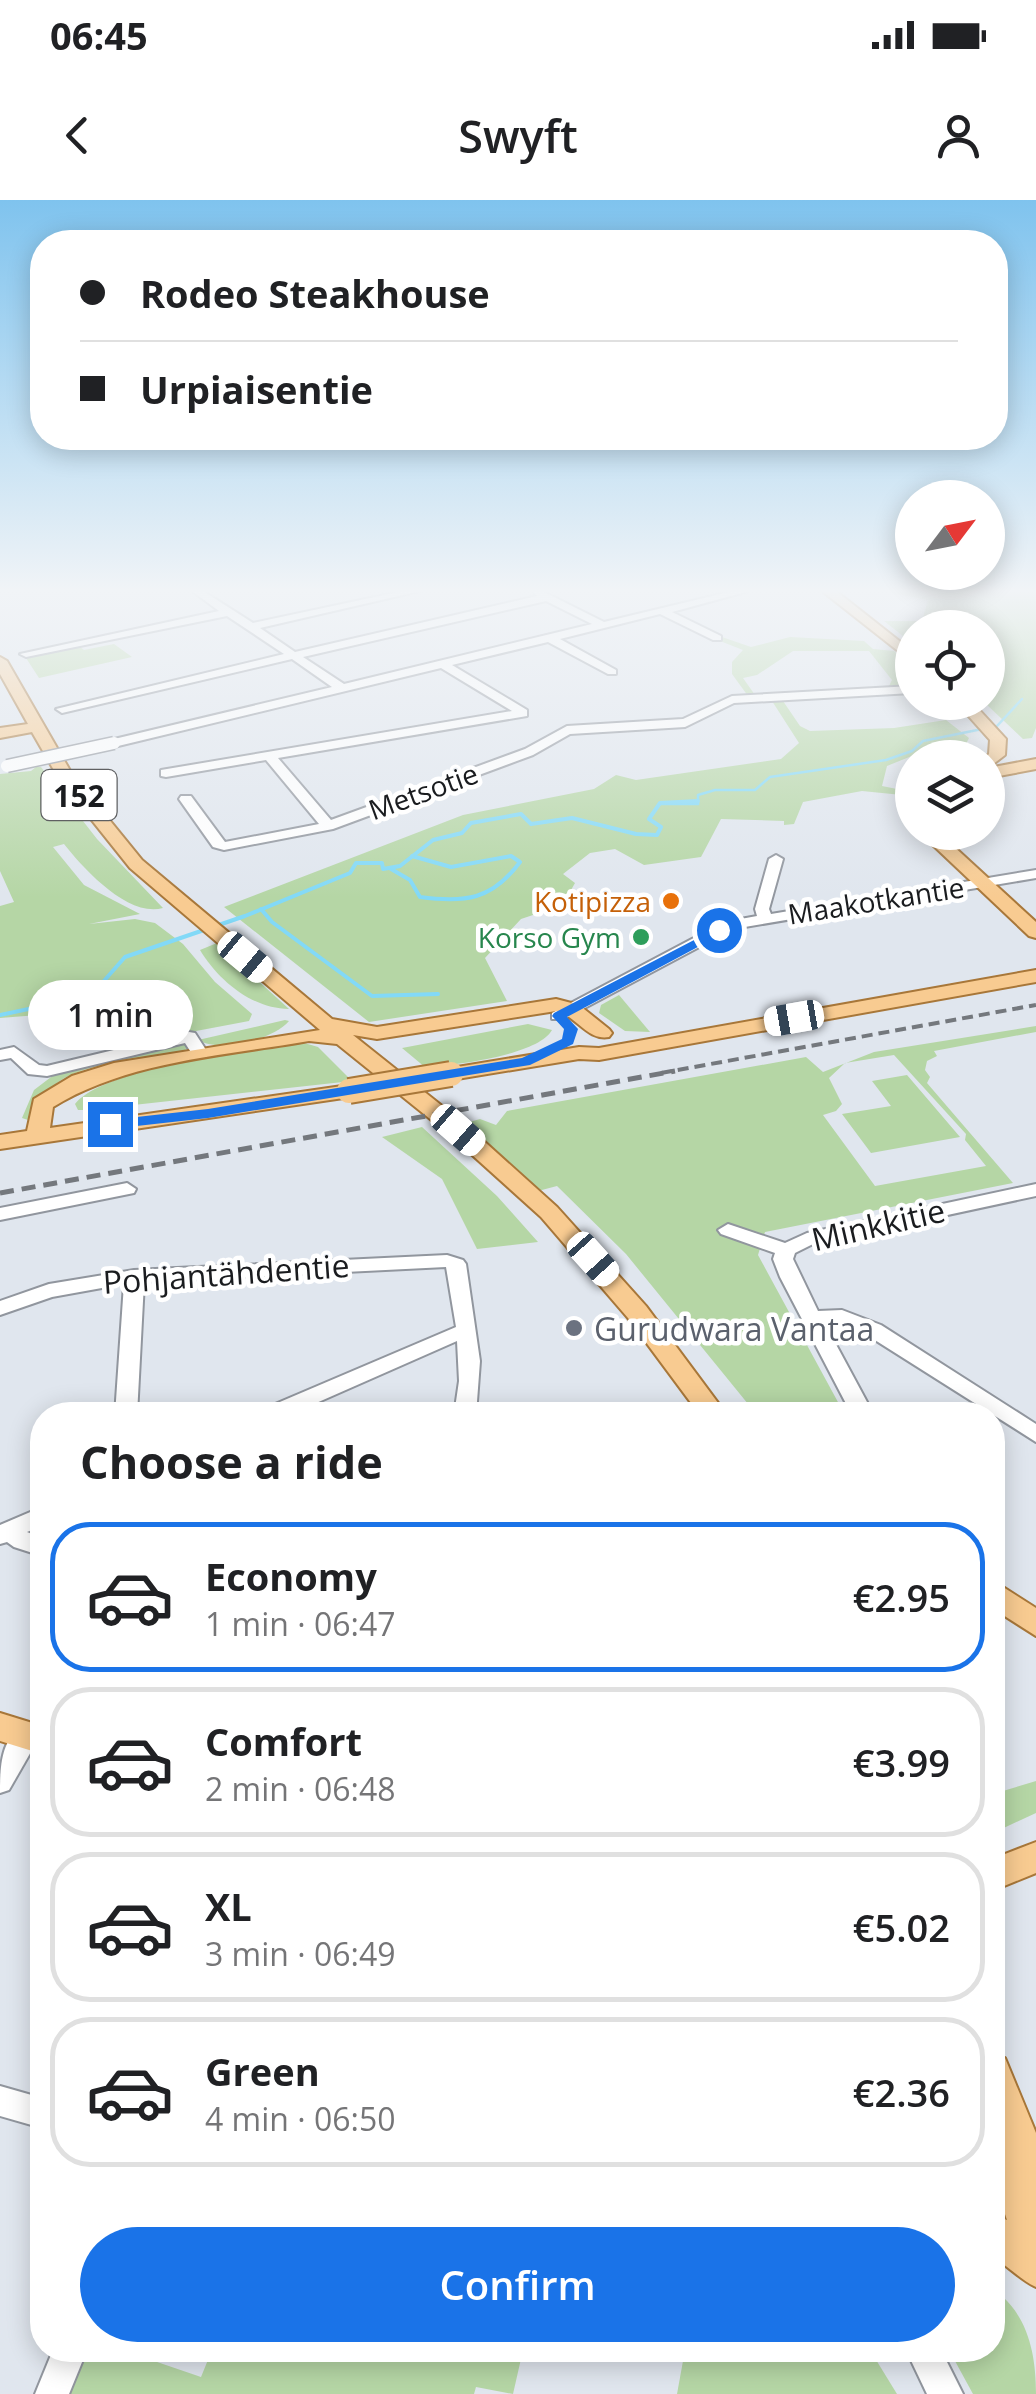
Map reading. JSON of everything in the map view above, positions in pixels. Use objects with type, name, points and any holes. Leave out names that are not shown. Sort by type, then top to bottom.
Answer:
[{"type":"main road","name":"152","points":[[16,693],[34,727],[100,823],[136,864],[289,995],[494,1161],[559,1222],[637,1312],[702,1402]]},
{"type":"main road","points":[[0,732],[34,727]]},
{"type":"main road","points":[[1005,763],[1031,764]]},
{"type":"main road","points":[[945,850],[1036,932]]},
{"type":"main road","points":[[324,1021],[350,1031],[377,1033],[543,1006],[565,1012],[607,1040],[662,1040],[1036,976]]},
{"type":"main road","points":[[272,1040],[294,1030],[302,1018],[289,995]]},
{"type":"main road","points":[[565,1012],[573,1043]]},
{"type":"main road","points":[[384,1070],[381,1050],[405,1037],[565,1012]]},
{"type":"main road","points":[[48,1137],[62,1091],[114,1069],[272,1040],[310,1035],[345,1038]]},
{"type":"main road","points":[[0,1142],[525,1062],[573,1043],[594,1054],[607,1040]]},
{"type":"main road","points":[[0,1152],[48,1137]]},
{"type":"main road","points":[[1005,1601],[1036,1624]]},
{"type":"main road","points":[[1005,1869],[1036,1857]]},
{"type":"main road","points":[[1005,2105],[1036,2183]]},
{"type":"main road","points":[[1005,2156],[1036,2246]]},
{"type":"main road","points":[[1005,2241],[1024,2252],[1036,2266]]},
{"type":"street","points":[[62,709],[129,693]]},
{"type":"street","points":[[3,767],[320,693]]},
{"type":"street","points":[[166,773],[523,712],[492,693]]},
{"type":"street","name":"Metsotie","points":[[186,799],[218,844],[224,846],[328,826],[514,758],[567,730],[685,723],[732,700],[851,693]]},
{"type":"street","points":[[270,756],[328,826]]},
{"type":"street","points":[[765,917],[762,909],[776,859]]},
{"type":"street","name":"Maakotkantie","points":[[565,1012],[729,925],[1036,874]]},
{"type":"street","points":[[0,1038],[7,1054],[40,1071],[189,1037],[200,1054]]},
{"type":"street","points":[[0,1214],[127,1189]]},
{"type":"street","name":"Minkkitie","points":[[856,1402],[785,1266],[786,1250],[807,1239],[1036,1190]]},
{"type":"street","points":[[728,1230],[786,1250]]},
{"type":"street","name":"Pohjantähdentie","points":[[0,1308],[67,1286],[134,1276],[447,1261],[456,1264],[464,1333]]},
{"type":"street","points":[[127,1402],[134,1276]]},
{"type":"street","points":[[812,1318],[842,1317],[874,1330],[986,1402]]},
{"type":"street","points":[[299,1402],[451,1335],[464,1333],[468,1402]]},
{"type":"street","points":[[1005,1414],[1036,1434]]},
{"type":"street","points":[[5,1533],[30,1522]]},
{"type":"street","points":[[5,1533],[30,1543]]},
{"type":"street","points":[[0,1782],[23,1734]]},
{"type":"street","points":[[0,2101],[30,2110]]},
{"type":"street","points":[[52,2394],[65,2362]]},
{"type":"street","points":[[929,2362],[946,2394]]},
{"type":"green space","points":[[1005,693],[1036,693],[1036,728],[1032,738],[1023,739],[1003,720]]},
{"type":"green space","points":[[772,701],[783,701],[800,726],[810,731],[894,728],[946,720],[969,738],[895,740],[895,763],[887,766],[882,786],[895,789],[895,794],[862,791],[803,802],[794,824],[721,819],[701,857],[644,865],[615,849],[590,853],[563,874],[575,883],[567,897],[540,899],[536,914],[521,919],[485,958],[507,1001],[369,1022],[224,907],[463,815],[594,789],[616,775],[636,780],[781,759],[799,743]]},
{"type":"green space","points":[[41,767],[97,839],[163,908],[135,906],[94,877],[64,844],[53,847],[84,885],[140,914],[89,924],[135,919],[155,923],[183,944],[215,982],[252,1014],[249,1021],[122,1045],[74,998],[51,1014],[0,1018],[0,906],[14,902],[0,871],[0,774]]},
{"type":"green space","points":[[217,943],[289,1009],[262,1004],[226,982],[200,950]]},
{"type":"green space","points":[[619,995],[650,1032],[625,1031],[599,1013],[601,1005]]},
{"type":"green space","points":[[289,1021],[259,1039],[232,1045],[198,1040]]},
{"type":"green space","points":[[528,1024],[552,1030],[530,1046],[475,1061],[426,1068],[402,1048]]},
{"type":"green space","points":[[1036,1026],[1036,1032],[934,1051],[937,1056],[927,1061],[925,1070],[930,1077],[927,1083],[1013,1183],[765,1232],[758,1255],[838,1402],[746,1402],[626,1254],[557,1186],[538,1191],[466,1123],[480,1119],[496,1125],[507,1111],[806,1057],[823,1072],[844,1064],[829,1078],[842,1104],[836,1111],[823,1115],[875,1186],[986,1166],[965,1140],[966,1134],[894,1055],[847,1063],[874,1052]]},
{"type":"green space","points":[[301,1042],[318,1047],[352,1081],[88,1110],[78,1110],[75,1104],[91,1091],[146,1070]]},
{"type":"green space","points":[[184,1043],[191,1047],[147,1060],[80,1071],[60,1081],[43,1097],[31,1121],[22,1118],[34,1090],[59,1071]]},
{"type":"green space","points":[[907,1075],[960,1137],[871,1153],[842,1114],[891,1106],[872,1081]]},
{"type":"green space","points":[[422,1127],[497,1196],[538,1242],[477,1249],[442,1179],[382,1137]]},
{"type":"green space","points":[[1036,1781],[1036,1813],[1005,1827],[1005,1790]]},
{"type":"green space","points":[[1005,2299],[1020,2318],[1030,2342],[1036,2394],[973,2394],[956,2362],[1005,2362]]},
{"type":"green space","points":[[81,2362],[157,2362],[201,2377],[207,2362],[520,2362],[513,2394],[476,2387],[474,2394],[68,2394]]},
{"type":"green space","points":[[683,2362],[877,2362],[897,2394],[677,2394]]},
{"type":"waterway","points":[[698,801],[698,795],[715,790],[755,790],[770,777],[886,760],[912,751],[923,741],[997,726],[1022,699]]},
{"type":"waterway","points":[[659,804],[698,801]]},
{"type":"waterway","points":[[659,804],[698,801]]},
{"type":"waterway","points":[[413,856],[433,840],[462,833],[471,823],[521,814],[531,824],[572,818],[636,834],[657,835],[661,827],[649,819],[659,804]]},
{"type":"waterway","points":[[261,909],[350,873],[356,863],[382,863],[383,869],[400,866],[413,856]]},
{"type":"waterway","points":[[391,869],[410,880],[420,897],[464,899],[499,884],[520,862],[511,856],[451,867],[413,856]]},
{"type":"waterway","points":[[0,1015],[71,1000],[103,982],[125,957],[261,909]]},
{"type":"waterway","points":[[261,909],[272,922],[372,996],[438,994]]},
{"type":"railway","points":[[661,1073],[1036,1005]]},
{"type":"railway","points":[[0,1193],[675,1071]]},
{"type":"place","name":"Kotipizza","points":[[671,901]]},
{"type":"place","name":"Korso Gym","points":[[641,937]]},
{"type":"place","name":"Gurudwara Vantaa","points":[[574,1328]]},
{"type":"route","points":[[110,1124],[208,1113],[525,1062],[568,1042],[571,1029],[558,1016],[719,930]]}]
